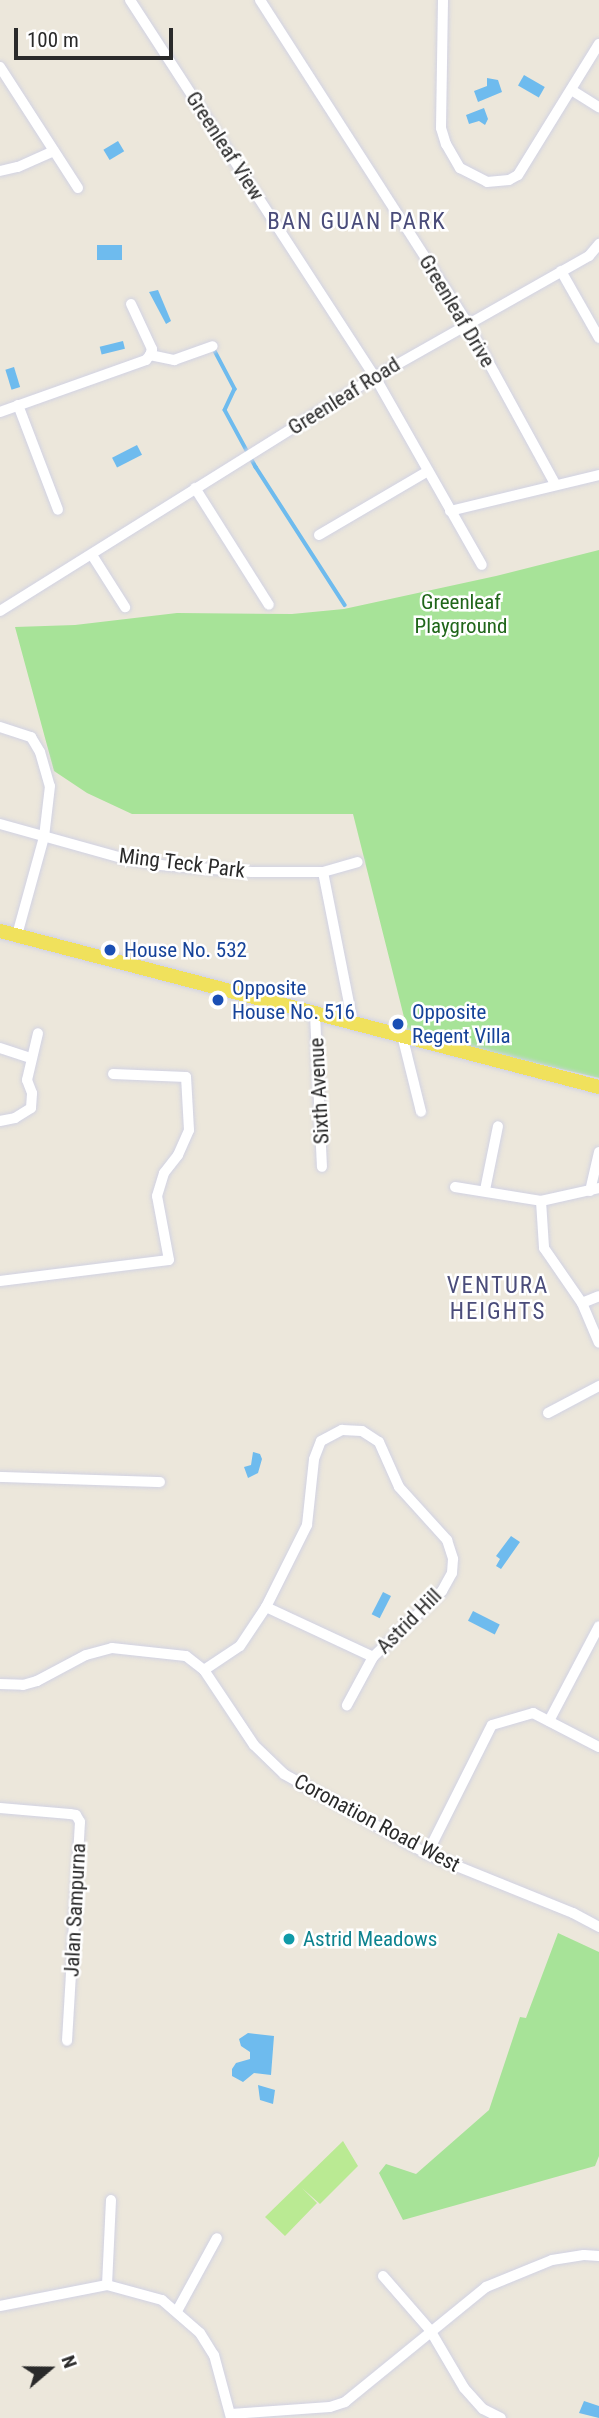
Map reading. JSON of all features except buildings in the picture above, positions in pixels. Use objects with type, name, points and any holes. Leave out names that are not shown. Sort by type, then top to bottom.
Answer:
[{"type":"main road","name":"Sixth Avenue","points":[[0,931],[599,1087]]},
{"type":"street","name":"Greenleaf View","points":[[130,0],[375,377],[482,565]]},
{"type":"street","name":"Greenleaf Drive","points":[[260,0],[467,323],[555,484]]},
{"type":"street","points":[[443,0],[441,128],[453,159],[469,175],[497,183],[518,175],[573,91],[599,44]]},
{"type":"street","points":[[0,67],[78,188]]},
{"type":"street","points":[[573,91],[599,107]]},
{"type":"street","points":[[0,171],[18,167],[54,151]]},
{"type":"street","name":"Greenleaf Road","points":[[0,611],[375,377],[589,256],[599,244]]},
{"type":"street","points":[[561,271],[599,338]]},
{"type":"street","points":[[0,412],[146,360],[152,349],[131,304]]},
{"type":"street","points":[[150,355],[174,360],[213,346]]},
{"type":"street","points":[[18,405],[58,510]]},
{"type":"street","points":[[319,535],[428,471]]},
{"type":"street","points":[[450,511],[599,475]]},
{"type":"street","points":[[194,488],[269,605]]},
{"type":"street","points":[[92,555],[125,607]]},
{"type":"street","points":[[0,727],[31,737],[40,752],[50,786],[44,837],[16,935]]},
{"type":"street","name":"Ming Teck Park","points":[[0,824],[160,865],[252,872],[323,872],[358,862]]},
{"type":"street","points":[[323,872],[353,1023]]},
{"type":"street","name":"Sixth Avenue","points":[[315,1014],[322,1167]]},
{"type":"street","points":[[0,1121],[15,1118],[31,1108],[32,1093],[27,1080],[30,1058],[38,1034]]},
{"type":"street","points":[[402,1035],[421,1112]]},
{"type":"street","points":[[0,1048],[30,1058]]},
{"type":"street","points":[[0,1281],[169,1260],[157,1196],[164,1173],[178,1156],[190,1130],[186,1077],[113,1074]]},
{"type":"street","points":[[485,1190],[498,1126]]},
{"type":"street","points":[[455,1187],[541,1201],[594,1190],[599,1152]]},
{"type":"street","points":[[541,1201],[544,1248],[582,1303],[599,1343]]},
{"type":"street","points":[[582,1303],[599,1297]]},
{"type":"street","points":[[548,1413],[599,1386]]},
{"type":"street","name":"Astrid Hill","points":[[204,1670],[240,1646],[266,1607],[307,1525],[314,1459],[321,1441],[342,1430],[352,1429],[370,1434],[385,1451],[405,1497],[447,1540],[453,1559],[452,1573],[442,1591],[373,1657],[266,1607]]},
{"type":"street","points":[[0,1477],[160,1482]]},
{"type":"street","points":[[549,1721],[599,1626]]},
{"type":"street","name":"Coronation Road West","points":[[0,1684],[23,1685],[37,1681],[86,1656],[112,1648],[186,1656],[204,1670],[254,1745],[284,1774],[428,1854],[573,1913],[599,1927]]},
{"type":"street","points":[[347,1705],[373,1657]]},
{"type":"street","points":[[428,1854],[489,1728],[533,1713],[599,1747]]},
{"type":"street","name":"Jalan Sampurna","points":[[0,1808],[76,1815],[80,1822],[68,2041]]},
{"type":"street","points":[[107,2285],[111,2200]]},
{"type":"street","points":[[177,2311],[217,2238]]},
{"type":"street","points":[[0,2305],[107,2285],[141,2292],[177,2311],[200,2333],[215,2355],[231,2416],[330,2407],[345,2402],[486,2287],[514,2273],[552,2260],[584,2255],[599,2256]]},
{"type":"street","points":[[383,2276],[430,2330],[464,2388],[482,2409],[501,2418]]},
{"type":"green space","name":"Greenleaf Playground","points":[[599,550],[599,1078],[408,1033],[353,814],[132,814],[87,793],[54,771],[15,627],[75,625],[177,613],[292,614],[344,609],[496,576]]},
{"type":"green space","points":[[558,1933],[599,1952],[599,2156],[595,2166],[403,2220],[379,2173],[386,2164],[416,2174],[489,2110],[520,2017],[526,2018]]},
{"type":"green space","points":[[343,2141],[358,2166],[320,2204],[302,2188],[317,2203],[285,2236],[265,2217]]},
{"type":"water","points":[[524,75],[545,87],[539,97],[518,85]]},
{"type":"water","points":[[487,78],[498,80],[502,92],[478,102],[474,91],[487,86]]},
{"type":"water","points":[[484,108],[488,119],[485,125],[479,121],[469,124],[466,115]]},
{"type":"water","points":[[118,141],[124,151],[110,160],[103,150]]},
{"type":"water","points":[[97,245],[122,245],[122,260],[97,260]]},
{"type":"water","points":[[158,290],[171,321],[166,324],[149,292]]},
{"type":"water","points":[[123,341],[125,349],[102,355],[100,347]]},
{"type":"water","points":[[14,367],[20,387],[12,390],[5,370]]},
{"type":"water","points":[[137,445],[142,455],[117,468],[112,458]]},
{"type":"water","points":[[253,1452],[260,1454],[262,1459],[258,1473],[248,1478],[244,1467],[251,1465]]},
{"type":"water","points":[[511,1536],[520,1542],[501,1569],[496,1566],[500,1559],[496,1556]]},
{"type":"water","points":[[383,1592],[391,1596],[380,1618],[372,1614]]},
{"type":"water","points":[[473,1611],[500,1625],[495,1634],[468,1621]]},
{"type":"water","points":[[248,2033],[274,2036],[271,2075],[254,2073],[243,2082],[232,2076],[232,2069],[236,2063],[250,2059],[250,2052],[241,2046],[239,2039]]},
{"type":"water","points":[[258,2085],[275,2090],[273,2104],[260,2100]]},
{"type":"water","points":[[584,2401],[599,2406],[599,2418],[579,2413]]},
{"type":"waterway","points":[[215,351],[235,389],[225,410],[256,467],[345,605]]},
{"type":"place","name":"House No. 532","points":[[110,950]]},
{"type":"place","name":"Opposite House No. 516","points":[[218,1000]]},
{"type":"place","name":"Opposite Regent Villa","points":[[398,1024]]},
{"type":"place","name":"Astrid Meadows","points":[[289,1939]]},
{"type":"district","name":"BAN GUAN PARK","points":[[357,222]]},
{"type":"district","name":"VENTURA HEIGHTS","points":[[498,1299]]}]
